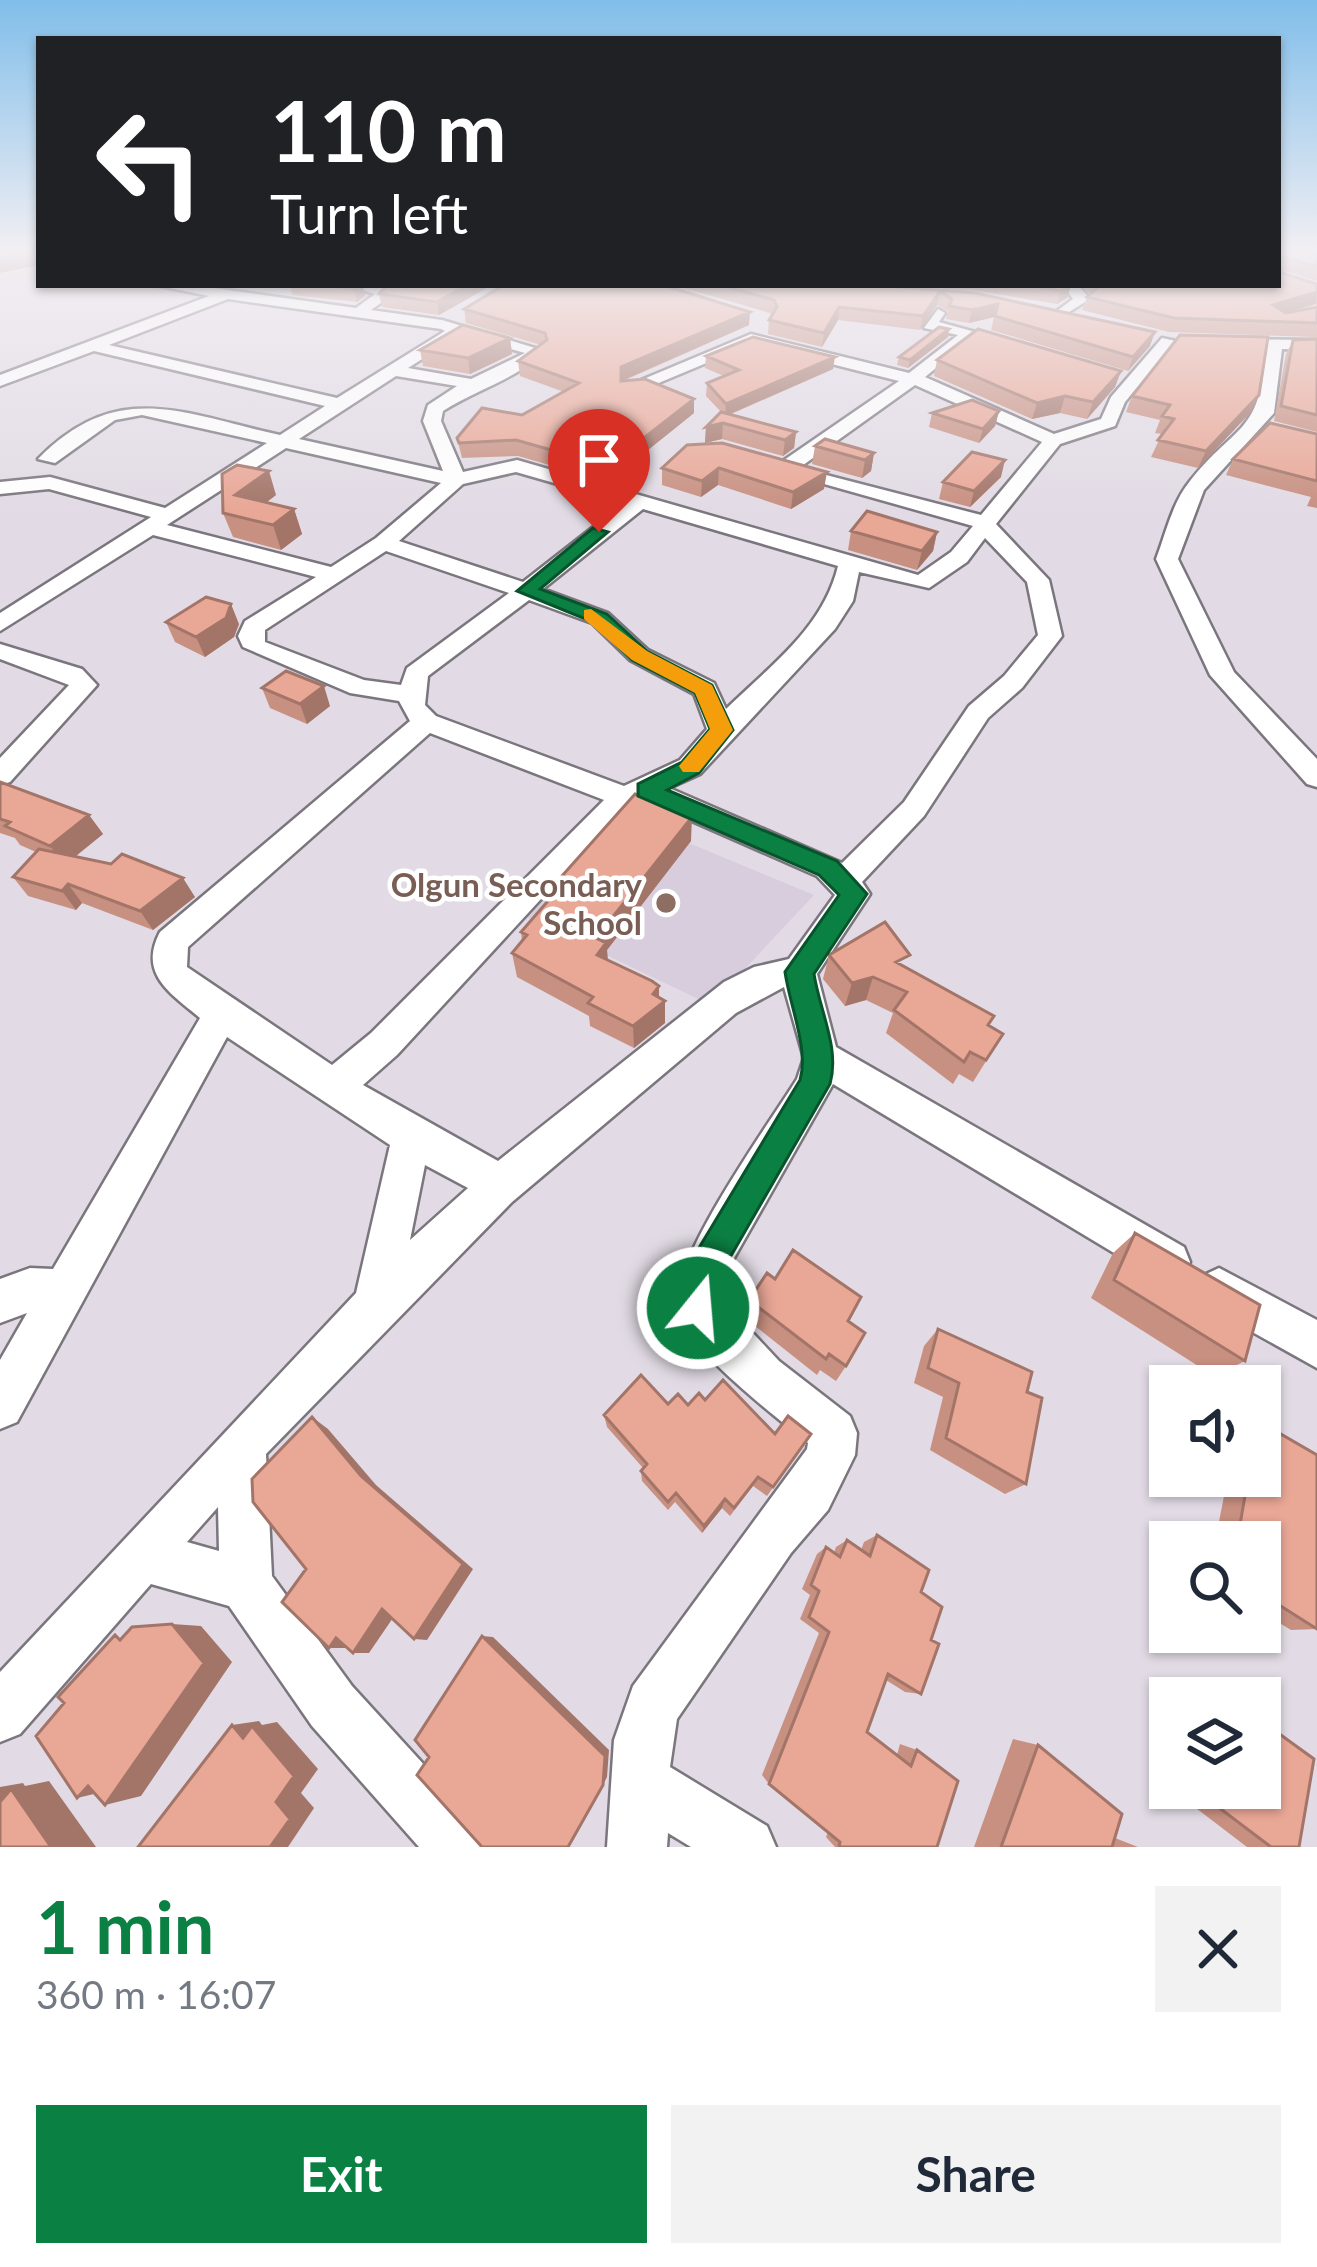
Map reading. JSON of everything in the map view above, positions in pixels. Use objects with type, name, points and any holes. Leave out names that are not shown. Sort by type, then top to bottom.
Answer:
[{"type":"street","points":[[0,381],[112,339]]},
{"type":"street","points":[[0,624],[393,370],[433,339]]},
{"type":"street","points":[[457,480],[432,421],[434,409],[537,351],[500,339]]},
{"type":"street","points":[[631,388],[751,339]]},
{"type":"street","points":[[752,339],[909,377],[998,411],[1053,440]]},
{"type":"street","points":[[843,881],[914,809],[977,712],[1013,682],[1050,636],[1038,580],[982,521],[772,467],[845,431],[909,377],[969,339]]},
{"type":"street","points":[[841,602],[932,579],[959,557],[982,521],[1053,440],[1109,422],[1127,380],[1173,341],[1165,339]]},
{"type":"street","points":[[1203,342],[1317,345]]},
{"type":"street","points":[[1274,344],[1273,391],[1259,427],[1199,482],[1166,560],[1223,675],[1317,777]]},
{"type":"street","points":[[95,346],[339,404]]},
{"type":"street","points":[[393,370],[473,384]]},
{"type":"street","points":[[48,459],[109,416],[130,410],[457,480],[517,466],[911,582]]},
{"type":"street","points":[[1259,427],[1283,432]]},
{"type":"street","points":[[457,480],[384,543],[254,626],[250,636],[255,647],[828,868],[854,894],[800,972],[806,1020],[822,1058],[1317,1346]]},
{"type":"street","points":[[0,488],[50,483],[336,575]]},
{"type":"street","points":[[418,708],[416,674],[636,504]]},
{"type":"street","points":[[384,543],[600,618],[639,655],[704,689],[722,730]]},
{"type":"street","points":[[333,1087],[384,1044],[564,854],[636,794],[690,767],[841,602],[849,566]]},
{"type":"street","points":[[0,651],[73,674],[84,685],[0,775]]},
{"type":"street","points":[[418,708],[172,940],[168,962],[172,975],[220,1014],[411,1137],[501,1184]]},
{"type":"street","points":[[0,1714],[241,1448],[501,1184],[621,1081],[754,980],[800,972]]},
{"type":"street","points":[[0,1405],[220,1014]]},
{"type":"street","points":[[637,1847],[639,1781],[653,1706],[773,1535],[810,1492],[831,1455],[833,1432],[763,1377],[698,1308],[700,1276],[814,1084],[822,1058]]},
{"type":"street","points":[[375,1307],[411,1137]]},
{"type":"street","points":[[0,1301],[30,1290],[62,1292]]},
{"type":"street","points":[[241,1448],[246,1585],[332,1706],[458,1847]]},
{"type":"street","points":[[141,1556],[246,1585]]},
{"type":"street","points":[[639,1781],[746,1847]]},
{"type":"shaded area","name":"Olgun Secondary School","points":[[619,814],[814,895],[711,1005],[516,912]]},
{"type":"building","points":[[439,339],[507,339],[468,358],[420,350]]},
{"type":"building","points":[[686,339],[621,367],[621,381],[645,379],[694,399],[608,466],[516,440],[459,443],[457,438],[482,408],[522,415],[579,383],[518,361],[547,340]]},
{"type":"building","points":[[748,339],[762,339],[835,357],[726,404],[707,383],[739,370],[706,356]]},
{"type":"building","points":[[923,339],[936,339],[910,360],[899,357]]},
{"type":"building","points":[[965,339],[1013,339],[1121,371],[1093,402],[1065,396],[1037,403],[937,360]]},
{"type":"building","points":[[1073,339],[1149,339],[1133,357]]},
{"type":"building","points":[[1177,339],[1268,339],[1259,395],[1206,451],[1158,440],[1174,419],[1162,416],[1170,405],[1132,396]]},
{"type":"building","points":[[1317,339],[1317,415],[1281,406],[1293,340]]},
{"type":"building","points":[[972,400],[999,411],[983,429],[932,413]]},
{"type":"building","points":[[721,412],[796,432],[785,440],[723,423],[706,427]]},
{"type":"building","points":[[1270,423],[1317,434],[1317,481],[1233,459]]},
{"type":"building","points":[[825,439],[874,453],[865,460],[815,446]]},
{"type":"building","points":[[722,443],[827,472],[793,492],[719,468],[702,481],[662,468],[687,445]]},
{"type":"building","points":[[972,452],[1005,460],[974,491],[943,482]]},
{"type":"building","points":[[237,465],[269,471],[235,495],[294,509],[273,525],[223,513],[222,474]]},
{"type":"building","points":[[867,511],[937,532],[922,551],[851,531]]},
{"type":"building","points":[[206,597],[231,604],[226,618],[196,637],[166,622]]},
{"type":"building","points":[[286,671],[324,686],[300,704],[262,688]]},
{"type":"building","points":[[0,782],[89,815],[50,846],[5,826],[10,822],[0,819]]},
{"type":"building","points":[[635,794],[692,817],[596,938],[606,943],[597,955],[659,986],[653,994],[665,1001],[633,1026],[588,1003],[593,997],[512,953],[527,935],[521,932],[567,879],[561,877]]},
{"type":"building","points":[[39,849],[111,864],[122,854],[183,878],[140,911],[68,884],[62,891],[13,877]]},
{"type":"building","points":[[885,922],[910,955],[896,962],[994,1016],[988,1025],[1003,1034],[986,1060],[970,1052],[964,1062],[894,1010],[907,992],[873,977],[852,983],[829,955]]},
{"type":"building","points":[[1135,1233],[1260,1305],[1245,1361],[1114,1280]]},
{"type":"building","points":[[793,1250],[861,1297],[848,1321],[865,1333],[846,1366],[829,1354],[826,1359],[749,1300],[767,1273],[775,1279]]},
{"type":"building","points":[[938,1329],[1032,1372],[1027,1392],[1042,1398],[1026,1484],[946,1438],[959,1383],[928,1368]]},
{"type":"building","points":[[641,1375],[668,1404],[678,1394],[688,1405],[699,1393],[705,1400],[723,1380],[775,1434],[788,1416],[811,1434],[773,1487],[758,1477],[734,1508],[725,1499],[704,1526],[676,1493],[668,1502],[641,1471],[647,1464],[604,1415]]},
{"type":"building","points":[[312,1417],[361,1476],[463,1564],[414,1639],[382,1609],[353,1653],[336,1638],[329,1648],[282,1602],[306,1569],[253,1502],[252,1479]]},
{"type":"building","points":[[1281,1434],[1317,1455],[1317,1629],[1281,1606],[1281,1521],[1241,1521],[1245,1497],[1281,1497]]},
{"type":"building","points":[[877,1535],[929,1570],[921,1592],[942,1607],[931,1640],[939,1644],[921,1694],[888,1674],[867,1732],[911,1766],[917,1750],[958,1781],[937,1847],[839,1847],[840,1842],[769,1784],[829,1632],[809,1617],[819,1591],[811,1585],[826,1547],[840,1557],[847,1540],[870,1556]]},
{"type":"building","points":[[172,1624],[204,1663],[105,1805],[88,1786],[77,1798],[36,1736],[64,1703],[58,1697],[115,1635],[120,1640],[132,1627]]},
{"type":"building","points":[[482,1636],[605,1756],[603,1785],[568,1847],[482,1847],[417,1775],[429,1757],[415,1740]]},
{"type":"building","points":[[232,1725],[243,1738],[252,1726],[294,1776],[276,1802],[290,1819],[270,1847],[138,1847]]},
{"type":"building","points":[[1281,1735],[1314,1759],[1299,1847],[1271,1847],[1221,1809],[1281,1809]]},
{"type":"building","points":[[1038,1745],[1122,1814],[1112,1847],[1001,1847]]},
{"type":"building","points":[[11,1789],[51,1847],[0,1847],[0,1802]]},
{"type":"slow traffic","points":[[591,615],[639,655],[704,689],[722,730],[691,766]]},
{"type":"place","name":"Olgun Secondary School","points":[[666,903]]},
{"type":"route","points":[[599,532],[526,591],[600,618],[639,655],[704,689],[722,730],[690,767],[646,790],[828,868],[854,894],[800,972],[806,1020],[822,1058],[814,1084],[740,1216],[700,1276],[698,1308]]}]
